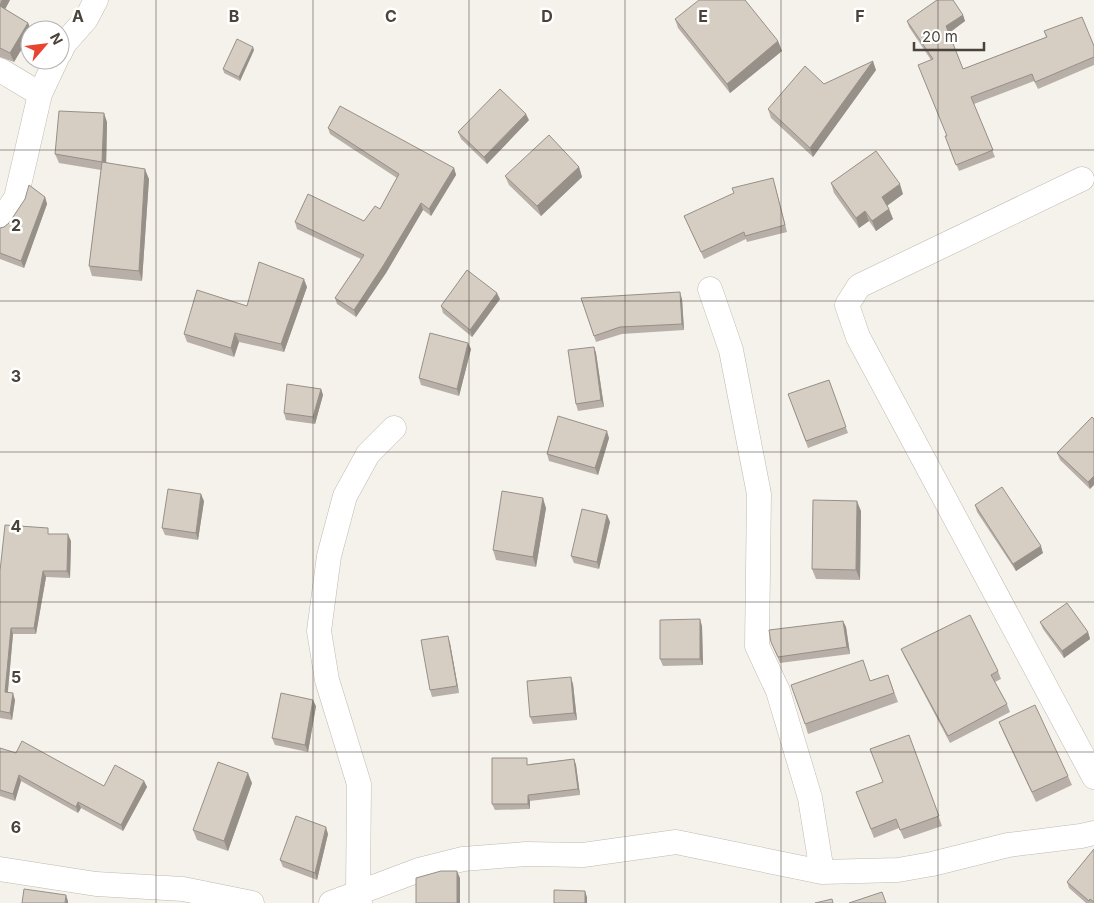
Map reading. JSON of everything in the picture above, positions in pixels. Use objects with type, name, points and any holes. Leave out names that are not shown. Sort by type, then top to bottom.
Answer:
[{"type":"street","points":[[70,37],[86,19],[96,0]]},
{"type":"street","points":[[0,70],[40,94]]},
{"type":"street","points":[[0,222],[16,198],[40,94],[51,70]]},
{"type":"street","points":[[1082,179],[860,286],[847,305],[863,346],[1094,777]]},
{"type":"street","points":[[710,289],[731,350],[759,494],[757,646],[778,691],[810,798],[822,872]]},
{"type":"street","points":[[359,898],[359,784],[327,680],[319,631],[329,556],[345,496],[368,454],[394,428]]},
{"type":"street","points":[[331,903],[359,898],[418,870],[463,859],[526,854],[583,855],[676,842],[822,872],[898,870],[932,864],[1008,845],[1081,836],[1094,832]]},
{"type":"street","points":[[0,869],[96,884],[183,888],[252,903]]},
{"type":"building","points":[[699,0],[745,0],[778,41],[727,84],[675,19]]},
{"type":"building","points":[[937,0],[953,0],[963,15],[946,26],[963,69],[1047,37],[1044,31],[1082,17],[1094,46],[1094,57],[1035,82],[1032,74],[971,97],[993,150],[956,165],[945,136],[947,136],[918,65],[933,59],[907,21]]},
{"type":"building","points":[[0,6],[23,20],[20,20],[20,36],[10,53],[0,48]]},
{"type":"building","points":[[237,39],[253,47],[239,77],[223,69]]},
{"type":"building","points":[[873,61],[810,148],[768,109],[805,66],[824,84]]},
{"type":"building","points":[[500,89],[526,114],[484,157],[458,132]]},
{"type":"building","points":[[340,106],[454,168],[429,209],[421,203],[354,310],[335,298],[364,255],[295,222],[308,194],[364,221],[375,206],[380,209],[399,174],[328,128]]},
{"type":"building","points":[[59,111],[104,113],[102,162],[55,154]]},
{"type":"building","points":[[549,135],[579,167],[537,206],[505,176]]},
{"type":"building","points":[[876,151],[900,184],[882,197],[889,209],[872,221],[865,211],[856,218],[831,183]]},
{"type":"building","points":[[102,162],[145,169],[139,271],[89,266]]},
{"type":"building","points":[[773,178],[785,225],[745,236],[744,232],[701,252],[684,216],[734,193],[732,188]]},
{"type":"building","points":[[29,185],[45,197],[21,261],[0,253],[0,228],[9,223],[25,199]]},
{"type":"building","points":[[259,262],[304,279],[281,344],[235,333],[231,348],[184,334],[197,290],[247,306]]},
{"type":"building","points":[[467,270],[497,293],[470,330],[441,306]]},
{"type":"building","points":[[680,292],[682,324],[620,327],[594,336],[581,298]]},
{"type":"building","points":[[430,333],[468,343],[457,389],[419,378]]},
{"type":"building","points":[[594,347],[601,400],[576,404],[568,350]]},
{"type":"building","points":[[829,380],[846,427],[806,441],[788,394]]},
{"type":"building","points":[[287,384],[321,389],[313,417],[284,413]]},
{"type":"building","points":[[558,416],[607,431],[595,468],[547,454]]},
{"type":"building","points":[[1092,417],[1094,419],[1094,476],[1088,482],[1057,453]]},
{"type":"building","points":[[1002,487],[1041,546],[1013,564],[975,505]]},
{"type":"building","points":[[168,489],[201,494],[196,533],[162,528]]},
{"type":"building","points":[[502,491],[543,498],[533,557],[493,550]]},
{"type":"building","points":[[813,500],[857,501],[856,570],[812,569]]},
{"type":"building","points":[[582,509],[607,515],[597,562],[571,556]]},
{"type":"building","points":[[5,525],[48,528],[48,534],[68,534],[67,571],[43,571],[34,628],[11,628],[5,692],[13,693],[10,713],[0,711],[0,571]]},
{"type":"building","points":[[1067,603],[1088,632],[1062,651],[1040,622]]},
{"type":"building","points":[[970,615],[998,671],[991,675],[1007,704],[948,736],[901,649]]},
{"type":"building","points":[[700,619],[700,659],[660,659],[660,620]]},
{"type":"building","points":[[843,621],[847,647],[778,657],[771,642],[769,630]]},
{"type":"building","points":[[448,636],[457,686],[430,690],[421,640]]},
{"type":"building","points":[[863,660],[870,681],[888,675],[894,693],[805,724],[791,685]]},
{"type":"building","points":[[571,677],[574,713],[530,717],[527,681]]},
{"type":"building","points":[[281,693],[313,700],[305,745],[272,738]]},
{"type":"building","points":[[1035,705],[1068,776],[1032,792],[999,722]]},
{"type":"building","points":[[909,735],[939,816],[900,830],[896,819],[871,829],[856,792],[883,782],[870,749]]},
{"type":"building","points":[[22,741],[104,786],[115,765],[144,781],[121,825],[78,802],[76,807],[19,775],[13,794],[0,790],[0,748],[16,753]]},
{"type":"building","points":[[492,758],[527,758],[527,765],[574,759],[578,789],[528,795],[528,804],[492,804]]},
{"type":"building","points":[[218,762],[248,773],[224,841],[193,830]]},
{"type":"building","points":[[296,816],[326,827],[315,873],[280,860]]},
{"type":"building","points":[[1094,849],[1094,902],[1090,899],[1089,901],[1067,882]]},
{"type":"building","points":[[441,871],[457,871],[457,903],[416,903],[416,878]]},
{"type":"building","points":[[24,889],[66,895],[65,903],[22,903]]},
{"type":"building","points":[[554,890],[585,891],[585,903],[554,903]]},
{"type":"building","points":[[882,892],[886,903],[849,903]]},
{"type":"building","points":[[832,899],[833,903],[815,903]]}]
